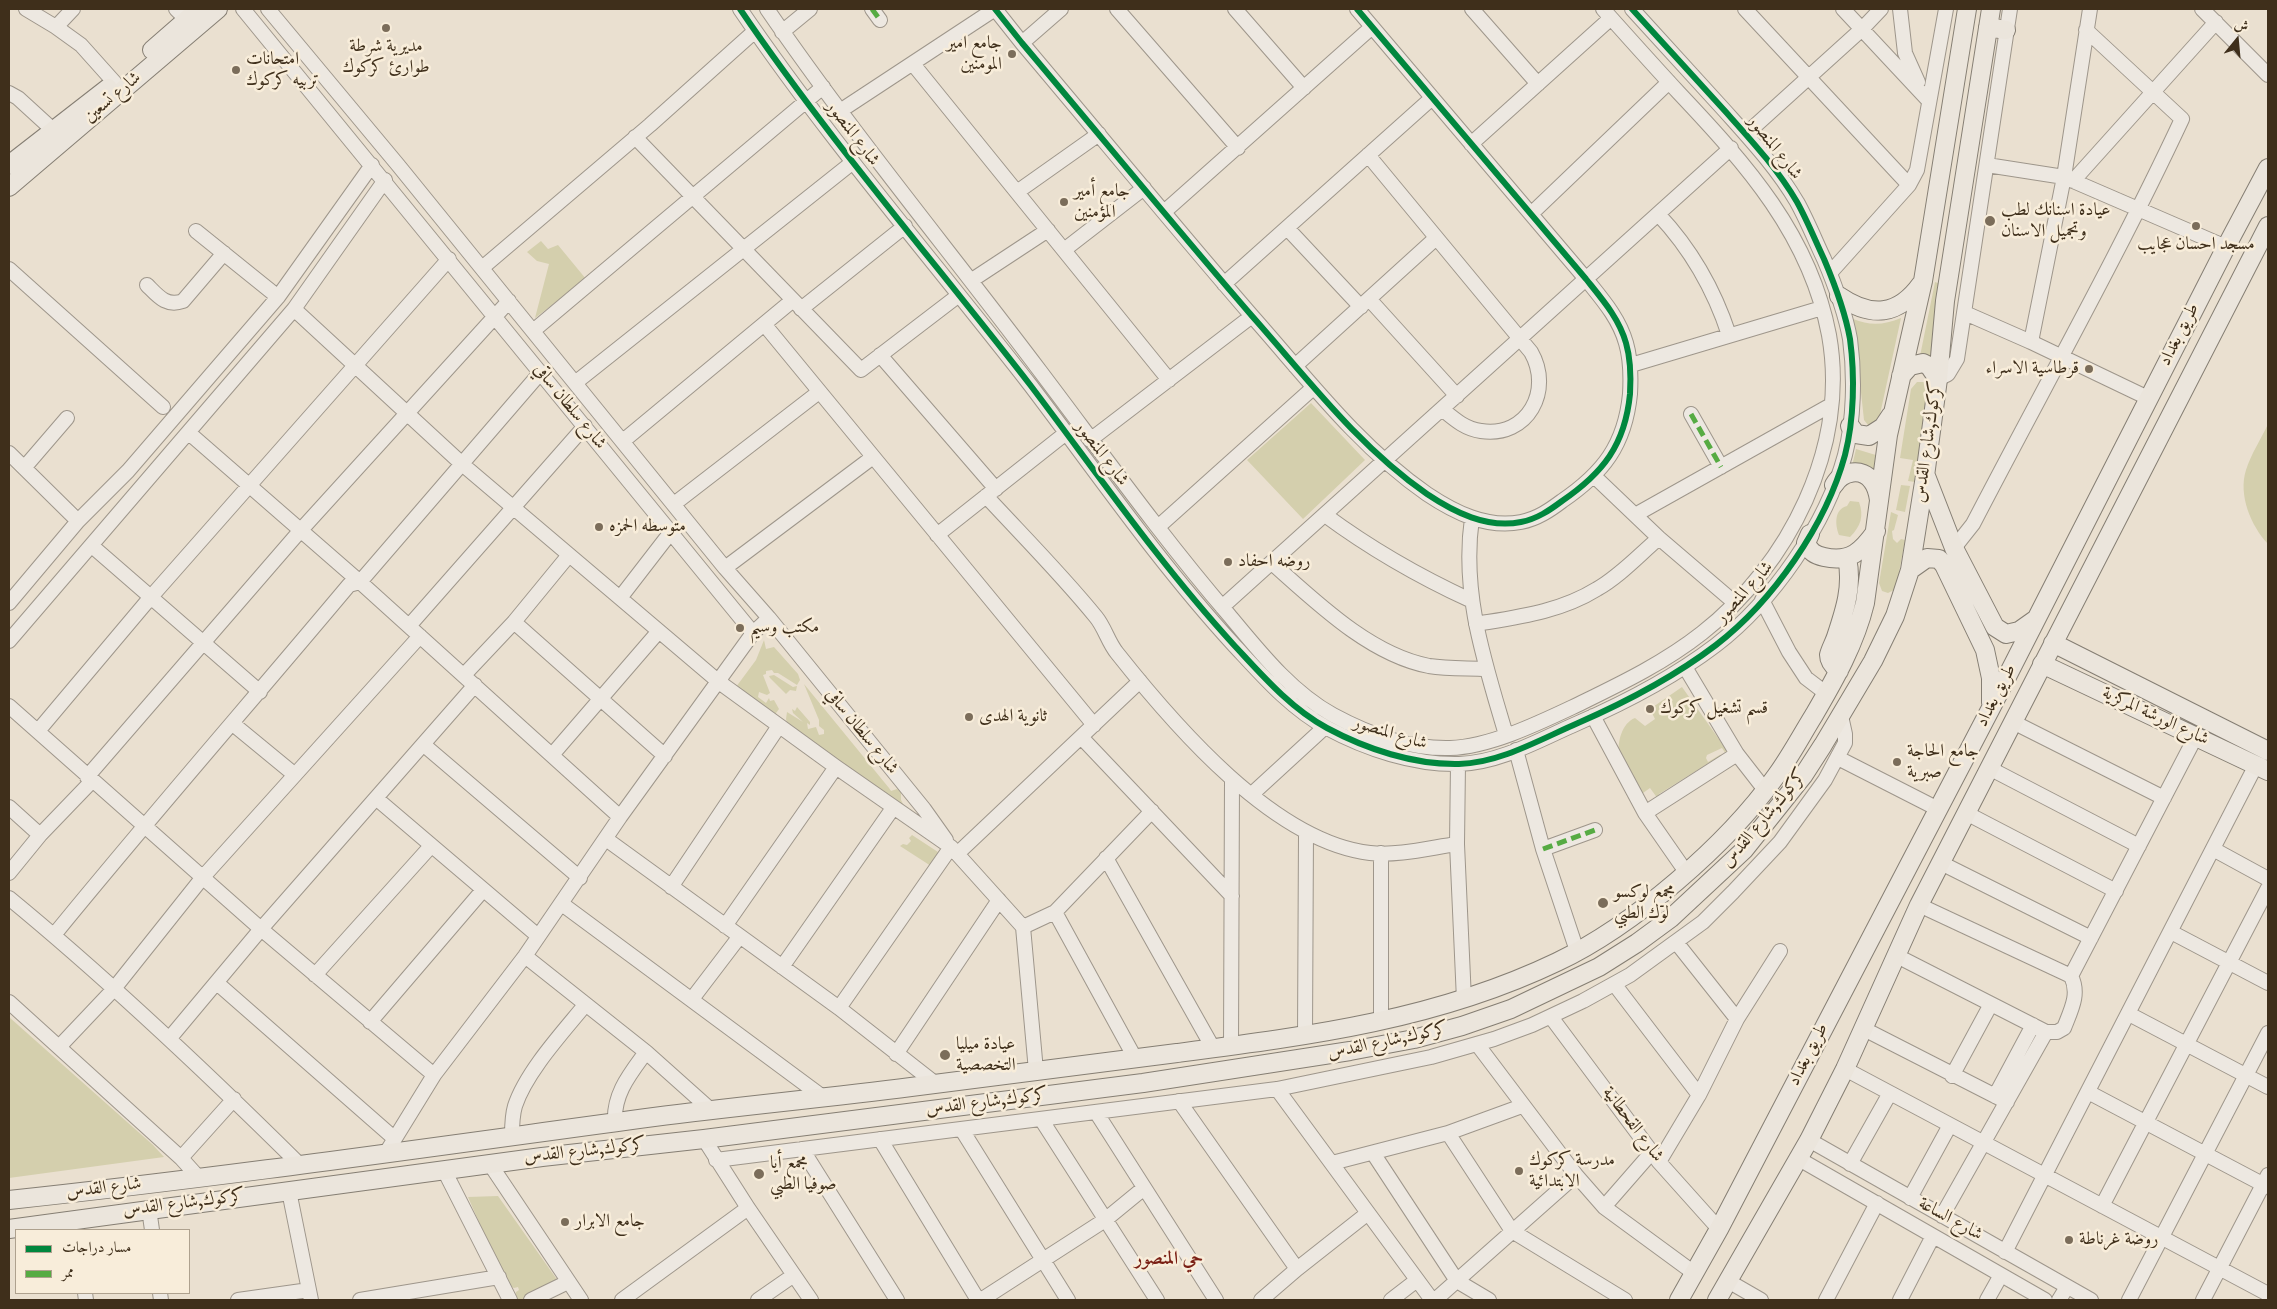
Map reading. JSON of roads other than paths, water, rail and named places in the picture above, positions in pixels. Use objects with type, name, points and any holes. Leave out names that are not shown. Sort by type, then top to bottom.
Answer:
[{"type":"main road","name":"شارع تسعين","points":[[9,187],[218,9]]},
{"type":"main road","name":"كركوك,شارع القدس","points":[[199,1178],[299,1164],[390,1146],[538,1133],[1282,1039],[1381,1022],[1464,1000],[1536,972],[1578,951],[1640,910],[1686,872],[1727,832],[1765,790],[1790,756],[1827,694],[1852,644],[1862,617],[1892,412],[1923,281],[1967,9]]},
{"type":"main road","name":"كركوك,شارع القدس","points":[[82,1222],[149,1209],[289,1190],[1133,1084],[1414,1039],[1462,1026],[1511,1009],[1559,988],[1599,967],[1637,943],[1670,918],[1744,850],[1803,776],[1841,716],[1886,636],[1895,616],[1910,570],[1925,476],[1938,379],[1945,301],[1991,9]]},
{"type":"main road","name":"شارع تسعين","points":[[9,165],[115,83],[187,12]]},
{"type":"main road","points":[[1988,27],[2006,30]]},
{"type":"main road","name":"طريق بغداد","points":[[1679,1300],[1719,1229],[1991,708],[2148,398],[2268,168]]},
{"type":"main road","name":"طريق بغداد","points":[[1717,1300],[1809,1140],[1864,1030],[1919,905],[2268,226]]},
{"type":"main road","points":[[1839,296],[1852,305],[1881,311],[1890,310],[1908,299],[1923,281]]},
{"type":"main road","points":[[1901,376],[1910,366],[1923,363],[1929,366],[1938,379]]},
{"type":"main road","points":[[1850,426],[1856,434],[1869,436],[1883,428],[1892,412]]},
{"type":"main road","points":[[1834,485],[1848,472],[1862,473],[1873,482],[1880,504]]},
{"type":"main road","points":[[1925,476],[1954,548],[1990,620],[2000,632],[2013,634],[2036,619]]},
{"type":"main road","points":[[1810,534],[1806,543],[1813,553],[1832,558],[1847,558],[1863,547],[1876,530]]},
{"type":"main road","points":[[1839,671],[1832,664],[1829,656],[1849,591],[1851,577],[1847,558]]},
{"type":"main road","points":[[1910,570],[1928,558],[1939,559],[1944,565],[1985,650],[1991,678],[1991,708]]},
{"type":"main road","name":"شارع الورشة المركزية","points":[[2053,643],[2268,751]]},
{"type":"main road","name":"شارع الورشة المركزية","points":[[2042,664],[2262,768]]},
{"type":"main road","points":[[1727,832],[1744,850]]},
{"type":"main road","points":[[1282,1039],[1286,1061]]},
{"type":"main road","points":[[538,1133],[542,1157]]},
{"type":"main road","name":"شارع القدس","points":[[9,1200],[199,1178]]},
{"type":"main road","name":"شارع القدس","points":[[9,1228],[82,1222]]},
{"type":"street","points":[[26,9],[56,26],[81,45],[115,83]]},
{"type":"street","points":[[56,26],[73,9]]},
{"type":"street","name":"شارع سلطان ساقي","points":[[243,9],[385,180],[753,633]]},
{"type":"street","name":"شارع سلطان ساقي","points":[[268,9],[509,301],[725,568],[769,618],[924,809],[954,851]]},
{"type":"street","name":"شارع المنصور","points":[[740,9],[853,162],[1031,386],[1176,580],[1215,624],[1282,694],[1305,714],[1325,727],[1379,750],[1406,758],[1458,764],[1473,763],[1516,750],[1624,702],[1685,667],[1719,643],[1762,600],[1810,534],[1834,485],[1846,452],[1850,426],[1852,356],[1839,296],[1798,203],[1746,134],[1632,9]]},
{"type":"street","name":"شارع المنصور","points":[[767,9],[840,111],[972,280],[1186,566],[1251,641],[1301,693],[1326,711],[1378,735],[1434,748],[1459,748],[1506,735],[1562,712],[1614,687],[1669,657],[1703,632],[1734,603],[1784,541],[1800,513],[1820,464],[1828,435],[1832,357],[1822,308],[1805,261],[1776,207],[1731,148],[1607,13]]},
{"type":"street","points":[[782,32],[810,9]]},
{"type":"street","points":[[840,111],[995,9],[1022,44],[1313,388],[1385,461],[1447,507],[1472,518],[1506,523],[1536,518],[1569,497],[1594,476],[1612,453],[1624,428],[1629,403],[1631,366],[1626,344],[1619,325],[1586,279],[1357,9]]},
{"type":"street","points":[[1022,44],[1061,9]]},
{"type":"street","points":[[1117,9],[1238,148]]},
{"type":"street","points":[[1235,9],[1304,88]]},
{"type":"street","points":[[1472,9],[1538,84]]},
{"type":"street","points":[[1745,9],[1909,185]]},
{"type":"street","points":[[1843,9],[1929,102]]},
{"type":"street","points":[[1746,134],[1862,29],[1881,9]]},
{"type":"street","points":[[1900,9],[1905,53],[1912,72],[1929,102]]},
{"type":"street","points":[[1830,274],[1909,185],[1917,170],[1946,9]]},
{"type":"street","points":[[1938,379],[1948,374],[1955,365],[1965,313],[2010,9]]},
{"type":"street","points":[[2031,342],[2069,179],[2090,9]]},
{"type":"street","points":[[2202,9],[2268,75]]},
{"type":"street","points":[[1471,144],[1538,84],[1607,13]]},
{"type":"street","points":[[2069,179],[2153,92],[2216,22]]},
{"type":"street","points":[[1632,40],[1647,26]]},
{"type":"street","points":[[1164,212],[1372,27]]},
{"type":"street","points":[[1954,548],[1973,524],[2060,356],[2139,211],[2182,118],[2086,30]]},
{"type":"street","points":[[482,268],[755,31]]},
{"type":"street","points":[[913,64],[1169,380]]},
{"type":"street","points":[[1531,214],[1669,82]]},
{"type":"street","points":[[533,331],[823,87]]},
{"type":"street","points":[[9,93],[18,98],[53,130]]},
{"type":"street","points":[[1224,284],[1432,98]]},
{"type":"street","points":[[1017,192],[1099,134]]},
{"type":"street","points":[[635,137],[861,370],[959,295]]},
{"type":"street","points":[[1222,608],[1731,148]]},
{"type":"street","points":[[1368,155],[1520,339],[1536,361],[1540,386],[1532,409],[1520,422],[1506,430],[1479,431],[1456,421],[1442,409]]},
{"type":"street","points":[[576,383],[853,162]]},
{"type":"street","points":[[9,603],[78,520],[128,471],[278,297],[372,165]]},
{"type":"street","points":[[1987,165],[2069,179],[2139,211],[2226,247]]},
{"type":"street","points":[[9,641],[189,433],[294,308],[385,180]]},
{"type":"street","points":[[1064,250],[1144,188]]},
{"type":"street","points":[[1658,214],[1682,241],[1701,270],[1717,302],[1730,335]]},
{"type":"street","points":[[623,441],[764,324],[797,304],[905,226]]},
{"type":"street","points":[[1286,228],[1366,303],[1457,396]]},
{"type":"street","points":[[972,280],[1048,230]]},
{"type":"street","points":[[196,231],[278,297]]},
{"type":"street","points":[[1295,366],[1436,238]]},
{"type":"street","points":[[146,285],[162,300],[175,304],[183,301],[224,253]]},
{"type":"street","points":[[38,731],[150,598],[249,487],[353,365],[449,259]]},
{"type":"street","points":[[9,269],[163,407]]},
{"type":"street","points":[[9,873],[90,779],[202,642],[300,530],[509,301]]},
{"type":"street","points":[[294,308],[353,365],[462,464],[719,682],[836,768],[954,851],[1023,927],[1036,1071]]},
{"type":"street","points":[[1631,366],[1822,308]]},
{"type":"street","points":[[1965,313],[2031,342],[2148,398]]},
{"type":"street","points":[[1090,440],[1252,316]]},
{"type":"street","points":[[764,324],[1094,725]]},
{"type":"street","points":[[880,355],[1095,616],[1111,646],[1140,681],[1205,754],[1232,779],[1306,832],[1342,846],[1360,851],[1381,853],[1457,844]]},
{"type":"street","points":[[54,935],[144,825],[233,724],[349,585],[360,582],[541,372]]},
{"type":"street","points":[[1031,386],[1044,376]]},
{"type":"street","points":[[1158,527],[1313,388]]},
{"type":"street","points":[[674,504],[819,392]]},
{"type":"street","points":[[1635,515],[1831,404]]},
{"type":"street","points":[[1691,414],[1721,467]]},
{"type":"street","points":[[24,468],[67,418]]},
{"type":"street","points":[[59,1047],[113,990],[203,877],[295,775],[514,508],[584,426]]},
{"type":"street","points":[[189,433],[360,582],[620,817]]},
{"type":"street","points":[[938,535],[1066,433]]},
{"type":"street","points":[[9,453],[78,520]]},
{"type":"street","points":[[725,568],[873,457]]},
{"type":"street","points":[[1594,476],[1660,538],[1734,603]]},
{"type":"street","points":[[1324,515],[1388,559],[1470,600]]},
{"type":"street","points":[[1472,518],[1468,567],[1470,600],[1486,669],[1506,735]]},
{"type":"street","points":[[620,598],[671,532]]},
{"type":"street","points":[[1476,624],[1526,616],[1574,601],[1598,589],[1660,538]]},
{"type":"street","points":[[92,546],[260,692]]},
{"type":"street","points":[[464,675],[514,622],[569,555]]},
{"type":"street","points":[[1272,563],[1316,602],[1381,648],[1428,666],[1486,669]]},
{"type":"street","points":[[1762,600],[1789,652],[1806,678],[1827,694]]},
{"type":"street","points":[[217,983],[390,1146],[434,1075],[525,956],[620,817],[753,633],[769,618]]},
{"type":"street","points":[[514,622],[665,756]]},
{"type":"street","points":[[552,755],[599,698],[659,631]]},
{"type":"street","points":[[1685,667],[1737,754],[1765,790]]},
{"type":"street","points":[[839,1008],[954,851],[1081,737],[1140,681]]},
{"type":"street","points":[[169,1040],[261,929],[475,685]]},
{"type":"street","points":[[1614,687],[1624,702]]},
{"type":"street","points":[[9,706],[315,976],[434,1075]]},
{"type":"street","points":[[1593,716],[1645,813],[1686,872]]},
{"type":"street","points":[[716,1160],[1277,1089],[1432,1057],[1477,1044],[1551,1017],[1615,985],[1676,942],[1718,908],[1765,859],[1810,801],[1838,758],[1845,739],[1841,716]]},
{"type":"street","points":[[2013,722],[2164,798]]},
{"type":"street","points":[[233,724],[295,775]]},
{"type":"street","points":[[671,887],[779,726]]},
{"type":"street","points":[[1252,794],[1325,727]]},
{"type":"street","points":[[2071,976],[2196,736]]},
{"type":"street","points":[[1081,737],[1232,896]]},
{"type":"street","points":[[424,745],[580,878]]},
{"type":"street","points":[[1516,750],[1543,850],[1578,951]]},
{"type":"street","points":[[1645,813],[1737,754]]},
{"type":"street","points":[[1838,758],[1938,809]]},
{"type":"street","points":[[1458,764],[1457,844],[1464,1000]]},
{"type":"street","points":[[725,926],[836,768]]},
{"type":"street","points":[[1989,768],[2139,846]]},
{"type":"street","points":[[2005,1252],[2213,849],[2262,768]]},
{"type":"street","points":[[1231,1046],[1232,779]]},
{"type":"street","points":[[377,799],[538,936]]},
{"type":"street","points":[[9,807],[40,835]]},
{"type":"street","points":[[782,967],[893,808]]},
{"type":"street","points":[[1023,927],[1055,912],[1152,811]]},
{"type":"street","points":[[1966,813],[2116,891]]},
{"type":"street","points":[[1543,850],[1596,830]]},
{"type":"street","points":[[1305,1035],[1306,832]]},
{"type":"street","points":[[606,839],[839,1008],[936,1084]]},
{"type":"street","points":[[315,976],[431,846]]},
{"type":"street","points":[[2213,849],[2268,879]]},
{"type":"street","points":[[1381,853],[1381,1022]]},
{"type":"street","points":[[1106,858],[1213,1048]]},
{"type":"street","points":[[1941,863],[2092,938]]},
{"type":"street","points":[[2102,1206],[2268,888]]},
{"type":"street","points":[[370,1022],[483,890]]},
{"type":"street","points":[[9,898],[54,935],[234,1099],[299,1164]]},
{"type":"street","points":[[896,1054],[1000,900]]},
{"type":"street","points":[[562,904],[692,998],[824,1098]]},
{"type":"street","points":[[1897,956],[2046,1032],[2057,1032],[2064,1028],[2075,1001],[2075,984],[2071,976],[1919,905]]},
{"type":"street","points":[[1055,912],[1135,1058]]},
{"type":"street","points":[[2171,932],[2268,984]]},
{"type":"street","points":[[692,998],[740,936]]},
{"type":"street","points":[[1676,942],[1737,1020]]},
{"type":"street","points":[[1604,1207],[1656,1157],[1699,1095],[1737,1020],[1780,950]]},
{"type":"street","points":[[525,956],[646,1052],[712,1110]]},
{"type":"street","points":[[1615,985],[1699,1095]]},
{"type":"street","points":[[9,1002],[181,1158],[199,1178]]},
{"type":"street","points":[[1952,1076],[1991,1004]]},
{"type":"street","points":[[512,1136],[514,1112],[523,1089],[544,1057],[585,1005]]},
{"type":"street","points":[[2129,1014],[2268,1087]]},
{"type":"street","name":"شارع القحطانية","points":[[1551,1017],[1656,1157],[1719,1229]]},
{"type":"street","points":[[1942,1216],[1984,1144],[2033,1025]]},
{"type":"street","points":[[1864,1030],[2001,1099]]},
{"type":"street","points":[[2001,1099],[2046,1032]]},
{"type":"street","points":[[2129,1300],[2268,1033]]},
{"type":"street","points":[[1477,1044],[1522,1106],[1576,1175],[1604,1207],[1694,1273]]},
{"type":"street","points":[[615,1123],[615,1110],[620,1091],[646,1052]]},
{"type":"street","points":[[1845,1069],[2268,1294]]},
{"type":"street","points":[[1277,1089],[1417,1280],[1434,1300],[1576,1175]]},
{"type":"street","points":[[2088,1092],[2205,1154],[2267,1182],[2203,1300]]},
{"type":"street","points":[[1850,1164],[1890,1093]]},
{"type":"street","points":[[181,1158],[234,1099]]},
{"type":"street","points":[[1179,1102],[1297,1269]]},
{"type":"street","points":[[1332,1163],[1448,1133],[1522,1106]]},
{"type":"street","points":[[1096,1112],[1216,1300]]},
{"type":"street","points":[[1041,1120],[1157,1300]]},
{"type":"street","points":[[1910,1198],[1950,1125]]},
{"type":"street","points":[[962,1130],[1068,1300]]},
{"type":"street","points":[[1448,1133],[1512,1231],[1625,1300]]},
{"type":"street","points":[[704,1139],[716,1160],[811,1300]]},
{"type":"street","points":[[880,1139],[980,1300],[1105,1220],[1144,1188]]},
{"type":"street","name":"شارع الساعة","points":[[1809,1140],[2091,1300]]},
{"type":"street","points":[[802,1149],[897,1300]]},
{"type":"street","points":[[1373,1152],[1457,1281],[1489,1300]]},
{"type":"street","points":[[1824,1173],[1834,1155]]},
{"type":"street","name":"شارع الساعة","points":[[1798,1159],[2045,1300]]},
{"type":"street","points":[[490,1164],[581,1300]]},
{"type":"street","points":[[444,1170],[510,1300]]},
{"type":"street","points":[[238,1300],[310,1295],[289,1190]]},
{"type":"street","points":[[1826,1300],[1877,1203]]},
{"type":"street","points":[[622,1300],[748,1208]]},
{"type":"street","points":[[149,1209],[152,1229]]},
{"type":"street","points":[[1266,1299],[1297,1269],[1368,1213]]},
{"type":"street","points":[[1900,1300],[1933,1236]]},
{"type":"street","points":[[758,1300],[794,1275]]},
{"type":"street","points":[[1987,1300],[2001,1275]]},
{"type":"street","points":[[360,1300],[499,1277]]},
{"type":"street","points":[[1390,1300],[1417,1280]]},
{"type":"street","points":[[1728,1281],[1761,1300]]},
{"type":"street","points":[[531,1300],[568,1282]]},
{"type":"street","points":[[2059,1300],[2067,1287]]},
{"type":"place","name":"مديرية شرطة طوارئ كركوك","points":[[386,28]]},
{"type":"place","name":"جامع امير المومنين","points":[[1012,54]]},
{"type":"place","name":"امتحانات تربيه كركوك","points":[[236,70]]},
{"type":"place","name":"جامع أمير المؤمنين","points":[[1064,202]]},
{"type":"place","name":"عيادة اسنانك لطب وتجميل الاسنان","points":[[1990,221]]},
{"type":"place","name":"مسجد احسان عجايب","points":[[2196,226]]},
{"type":"place","name":"قرطاسية الاسراء","points":[[2089,369]]},
{"type":"place","name":"متوسطه الحمزه","points":[[599,527]]},
{"type":"place","name":"روضه احفاد","points":[[1228,562]]},
{"type":"place","name":"مكتب وسيم","points":[[740,628]]},
{"type":"place","name":"قسم تشغيل كركوك","points":[[1650,709]]},
{"type":"place","name":"ثانوية الهدى","points":[[969,717]]},
{"type":"place","name":"جامع الحاجة صبرية","points":[[1897,762]]},
{"type":"place","name":"مجمع لوكسو لوك الطبي","points":[[1603,903]]},
{"type":"place","name":"عيادة ميليا التخصصية","points":[[945,1055]]},
{"type":"place","name":"مدرسة كركوك الابتدائية","points":[[1519,1171]]},
{"type":"place","name":"مجمع أيا صوفيا الطبي","points":[[759,1174]]},
{"type":"place","name":"جامع الابرار","points":[[565,1222]]},
{"type":"place","name":"روضة غرناطة","points":[[2069,1240]]},
{"type":"district","name":"حي المنصور","points":[[1169,1260]]}]
